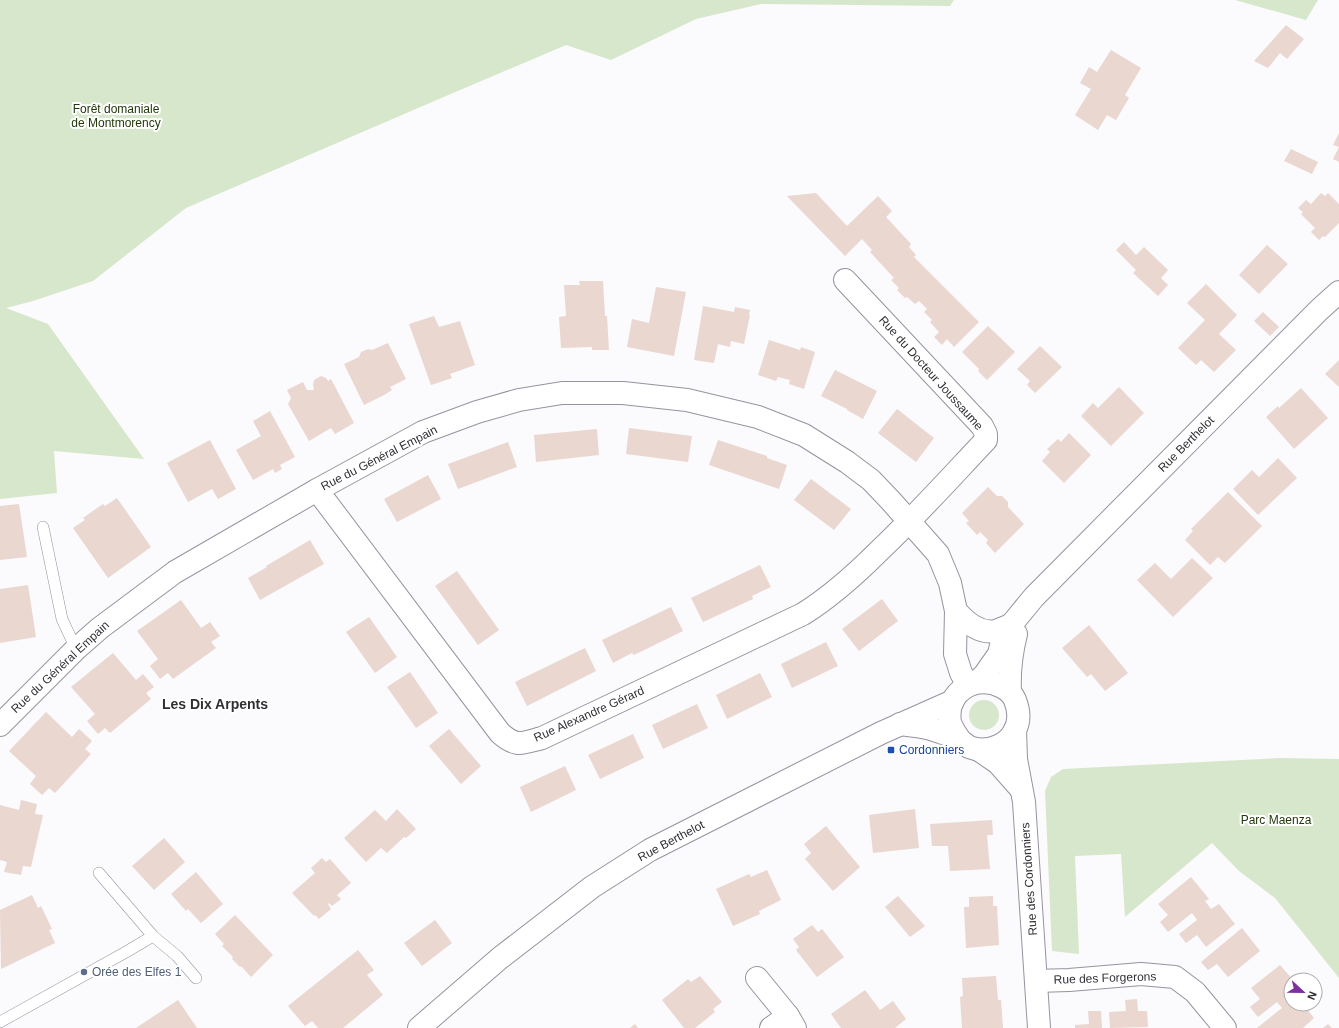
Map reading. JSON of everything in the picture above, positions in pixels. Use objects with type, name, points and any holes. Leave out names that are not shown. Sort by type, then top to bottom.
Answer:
[{"type":"street","name":"Rue du Docteur Joussaume","points":[[845,280],[982,426],[986,434],[986,440],[910,521]]},
{"type":"street","name":"Rue Berthelot","points":[[419,1028],[506,953],[592,886],[650,850],[900,724],[966,689],[985,674],[999,654],[1002,641],[1011,625],[1034,597],[1339,292]]},
{"type":"street","name":"Rue du Général Empain","points":[[0,724],[76,649],[100,628],[175,572],[317,490],[423,432],[477,412],[519,400],[562,393],[623,393],[687,400],[758,417],[804,435],[847,462],[871,480],[910,521],[938,554],[950,583],[956,611],[955,654],[966,689]]},
{"type":"street","name":"Rue Alexandre Gérard","points":[[317,490],[492,723],[509,741],[514,744],[542,738],[803,614],[830,597],[910,521]]},
{"type":"street","name":"Rue Berthelot","points":[[1010,692],[1009,674],[1016,634],[1034,597]]},
{"type":"street","points":[[956,611],[966,621],[981,631],[995,631],[1011,625]]},
{"type":"street","points":[[900,724],[933,729],[969,745],[990,750],[1009,740],[1015,730],[1018,719],[1017,708],[1010,692],[996,683],[987,681],[966,689],[950,711],[950,722],[953,732],[969,745],[998,763],[1022,790]]},
{"type":"street","name":"Rue des Cordonniers","points":[[1015,730],[1016,759],[1024,802],[1039,1028]]},
{"type":"street","name":"Rue des Forgerons","points":[[1036,981],[1142,974],[1175,977],[1196,992],[1224,1028]]},
{"type":"street","points":[[757,978],[785,1024]]},
{"type":"lane","points":[[44,527],[62,619],[76,649]]},
{"type":"lane","points":[[99,873],[153,936],[177,956],[196,978]]},
{"type":"lane","points":[[0,1022],[153,936]]},
{"type":"green space","name":"Forêt domaniale de Montmorency","points":[[0,0],[954,0],[950,6],[761,4],[696,19],[611,60],[566,45],[186,208],[93,281],[33,301],[6,308],[48,324],[144,459],[54,451],[57,493],[0,499]]},
{"type":"green space","points":[[1235,0],[1318,0],[1306,20]]},
{"type":"green space","points":[[984,700],[994,705],[999,715],[994,725],[984,730],[974,725],[969,715],[974,705]]},
{"type":"green space","name":"Parc Maenza","points":[[1281,758],[1339,759],[1339,978],[1275,898],[1239,871],[1212,843],[1125,917],[1121,854],[1075,856],[1079,954],[1052,951],[1045,791],[1051,777],[1063,769]]},
{"type":"building","points":[[1286,25],[1304,39],[1287,59],[1280,53],[1268,68],[1254,61]]},
{"type":"building","points":[[1111,50],[1141,68],[1125,95],[1129,98],[1116,120],[1107,115],[1098,130],[1075,115],[1091,89],[1080,83],[1089,67],[1097,72]]},
{"type":"building","points":[[1339,133],[1339,147],[1333,145]]},
{"type":"building","points":[[1339,147],[1339,162],[1333,159]]},
{"type":"building","points":[[1291,149],[1318,162],[1312,174],[1284,161]]},
{"type":"building","points":[[816,193],[847,226],[878,196],[892,211],[886,217],[911,244],[909,247],[916,255],[914,257],[979,322],[954,347],[947,339],[942,345],[934,337],[939,332],[930,322],[932,320],[924,312],[927,309],[919,301],[915,304],[907,297],[905,298],[897,290],[899,288],[891,280],[894,278],[870,252],[872,250],[862,239],[845,256],[787,196]]},
{"type":"building","points":[[1321,193],[1325,196],[1328,193],[1339,204],[1339,223],[1325,237],[1323,236],[1319,240],[1311,232],[1315,228],[1301,214],[1303,212],[1298,208],[1306,200],[1311,204]]},
{"type":"building","points":[[1124,242],[1136,255],[1144,247],[1168,270],[1161,278],[1168,285],[1158,296],[1133,273],[1136,270],[1116,250]]},
{"type":"building","points":[[1267,245],[1288,264],[1259,294],[1239,275]]},
{"type":"building","points":[[579,281],[603,281],[609,350],[592,350],[592,347],[561,348],[559,317],[566,316],[564,285],[580,285]]},
{"type":"building","points":[[1206,284],[1237,315],[1219,334],[1236,350],[1214,372],[1201,360],[1196,365],[1178,348],[1205,320],[1187,303]]},
{"type":"building","points":[[656,287],[686,292],[674,356],[627,347],[632,319],[649,323]]},
{"type":"building","points":[[703,306],[734,312],[735,307],[750,310],[744,344],[731,341],[730,347],[718,344],[714,363],[694,360]]},
{"type":"building","points":[[1263,312],[1279,327],[1270,336],[1254,321]]},
{"type":"building","points":[[434,316],[439,327],[460,321],[475,365],[450,374],[452,378],[431,385],[409,324]]},
{"type":"building","points":[[988,326],[1015,352],[987,380],[978,371],[979,369],[962,352]]},
{"type":"building","points":[[769,340],[800,350],[801,347],[815,352],[804,389],[789,384],[790,380],[778,377],[776,381],[758,375]]},
{"type":"building","points":[[388,343],[406,379],[390,387],[392,390],[384,395],[364,405],[344,364],[359,357],[361,352],[368,349],[372,350]]},
{"type":"building","points":[[1040,346],[1062,367],[1035,393],[1027,385],[1030,381],[1017,369]]},
{"type":"building","points":[[1339,360],[1339,387],[1325,374]]},
{"type":"building","points":[[835,370],[877,391],[863,419],[821,396]]},
{"type":"building","points":[[321,376],[326,378],[328,381],[331,379],[354,423],[335,434],[331,428],[309,441],[288,404],[291,398],[287,390],[303,382],[307,390],[313,390],[314,380]]},
{"type":"building","points":[[1119,387],[1144,413],[1111,446],[1081,416],[1093,403],[1098,408]]},
{"type":"building","points":[[1301,388],[1328,418],[1294,449],[1266,417],[1278,406],[1279,408]]},
{"type":"building","points":[[897,409],[934,438],[916,462],[878,433]]},
{"type":"building","points":[[270,411],[295,457],[280,465],[282,469],[275,473],[273,469],[253,480],[236,450],[261,436],[253,421]]},
{"type":"building","points":[[629,428],[692,436],[688,462],[626,454]]},
{"type":"building","points":[[597,429],[599,455],[536,462],[534,435]]},
{"type":"building","points":[[1069,433],[1091,455],[1064,483],[1042,461],[1050,452],[1047,449],[1058,439],[1061,442]]},
{"type":"building","points":[[210,440],[236,489],[218,499],[212,489],[188,502],[167,463]]},
{"type":"building","points":[[718,440],[767,456],[767,458],[787,465],[779,489],[709,465]]},
{"type":"building","points":[[508,442],[517,467],[458,489],[448,464]]},
{"type":"building","points":[[1278,458],[1297,478],[1258,515],[1233,489],[1252,470],[1259,477]]},
{"type":"building","points":[[428,475],[441,499],[397,522],[384,499]]},
{"type":"building","points":[[811,479],[851,509],[834,530],[794,500]]},
{"type":"building","points":[[988,487],[997,496],[1002,496],[1008,502],[1008,507],[1024,524],[995,553],[986,543],[988,540],[980,532],[977,535],[966,523],[969,521],[962,513]]},
{"type":"building","points":[[1228,492],[1262,526],[1225,563],[1218,557],[1210,565],[1185,540],[1193,531],[1191,529]]},
{"type":"building","points":[[117,498],[151,547],[108,578],[73,528],[85,520],[83,518],[103,504],[105,506]]},
{"type":"building","points":[[19,504],[27,557],[0,560],[0,506]]},
{"type":"building","points":[[310,540],[324,564],[260,600],[248,578]]},
{"type":"building","points":[[1192,558],[1213,578],[1173,617],[1137,580],[1155,563],[1171,579]]},
{"type":"building","points":[[760,565],[771,587],[752,596],[753,599],[703,622],[691,598]]},
{"type":"building","points":[[457,571],[499,630],[478,645],[435,586]]},
{"type":"building","points":[[28,585],[36,637],[0,643],[0,589]]},
{"type":"building","points":[[882,599],[898,621],[859,651],[842,629]]},
{"type":"building","points":[[181,600],[201,628],[210,622],[220,636],[211,642],[216,648],[173,679],[168,673],[160,679],[150,666],[158,659],[137,631]]},
{"type":"building","points":[[671,607],[683,631],[634,655],[632,653],[613,663],[602,640]]},
{"type":"building","points":[[369,617],[397,657],[375,673],[346,632]]},
{"type":"building","points":[[1089,625],[1128,673],[1105,691],[1091,674],[1087,677],[1062,648]]},
{"type":"building","points":[[826,642],[838,666],[792,688],[781,664]]},
{"type":"building","points":[[585,648],[596,671],[527,706],[515,682]]},
{"type":"building","points":[[113,653],[136,680],[143,674],[154,687],[146,693],[151,699],[110,733],[105,728],[98,734],[87,721],[95,714],[71,687]]},
{"type":"building","points":[[410,672],[438,713],[416,728],[387,687]]},
{"type":"building","points":[[760,673],[772,697],[727,719],[716,695]]},
{"type":"building","points":[[697,704],[708,728],[663,749],[652,725]]},
{"type":"building","points":[[46,712],[72,737],[79,729],[92,741],[85,749],[91,754],[55,793],[49,788],[42,795],[30,784],[36,776],[9,751]]},
{"type":"building","points":[[449,729],[481,766],[461,784],[429,746]]},
{"type":"building","points":[[633,734],[644,758],[600,779],[588,755]]},
{"type":"building","points":[[565,766],[576,790],[531,812],[520,787]]},
{"type":"building","points":[[21,800],[37,804],[35,814],[43,815],[31,867],[23,866],[21,875],[4,872],[7,862],[0,860],[0,805],[19,810]]},
{"type":"building","points":[[397,809],[416,829],[406,838],[404,837],[387,853],[381,848],[366,862],[344,838],[375,810],[386,821]]},
{"type":"building","points":[[915,809],[919,848],[873,853],[869,815]]},
{"type":"building","points":[[992,820],[993,835],[987,835],[990,869],[950,871],[948,846],[932,846],[930,824]]},
{"type":"building","points":[[826,826],[860,867],[833,891],[805,859],[811,853],[804,844]]},
{"type":"building","points":[[164,838],[185,862],[154,890],[132,866]]},
{"type":"building","points":[[322,858],[326,862],[330,859],[351,883],[337,895],[341,899],[332,906],[329,903],[328,904],[331,909],[319,919],[315,915],[314,916],[292,893],[315,873],[311,868]]},
{"type":"building","points":[[767,870],[781,900],[759,911],[760,914],[733,926],[716,889],[749,874],[751,877]]},
{"type":"building","points":[[196,872],[223,904],[201,923],[188,909],[186,911],[171,894]]},
{"type":"building","points":[[1191,877],[1209,899],[1205,901],[1211,909],[1219,904],[1235,924],[1206,947],[1197,935],[1186,943],[1179,934],[1197,920],[1192,913],[1168,932],[1160,922],[1168,915],[1158,904]]},
{"type":"building","points":[[32,895],[38,908],[41,906],[52,929],[49,930],[55,943],[1,969],[0,910]]},
{"type":"building","points":[[898,896],[925,926],[910,937],[885,907]]},
{"type":"building","points":[[993,896],[993,906],[997,906],[999,945],[966,948],[964,907],[969,907],[969,897]]},
{"type":"building","points":[[235,915],[273,955],[251,977],[232,959],[233,957],[222,946],[224,944],[215,934]]},
{"type":"building","points":[[435,920],[452,943],[422,966],[404,943]]},
{"type":"building","points":[[812,925],[818,932],[822,929],[844,957],[817,977],[796,950],[799,947],[793,939]]},
{"type":"building","points":[[1242,928],[1260,951],[1228,977],[1217,964],[1208,970],[1201,962]]},
{"type":"building","points":[[358,950],[374,970],[367,975],[383,995],[343,1028],[318,1028],[312,1021],[305,1026],[288,1006]]},
{"type":"building","points":[[1280,965],[1286,972],[1283,972],[1283,1012],[1309,1012],[1314,1018],[1303,1028],[1257,1028],[1282,1008],[1277,1002],[1258,1017],[1250,1007],[1260,999],[1251,988]]},
{"type":"building","points":[[700,976],[722,1002],[713,1009],[715,1012],[695,1028],[684,1028],[662,1000],[688,979],[691,982]]},
{"type":"building","points":[[996,976],[998,1000],[1001,1000],[1003,1028],[962,1028],[960,997],[963,996],[962,978]]},
{"type":"building","points":[[865,990],[880,1010],[893,1001],[906,1019],[895,1028],[841,1028],[831,1014]]},
{"type":"building","points":[[1137,999],[1138,1011],[1147,1011],[1148,1027],[1110,1028],[1109,1012],[1126,1011],[1125,1000]]},
{"type":"building","points":[[178,1000],[197,1028],[136,1028]]},
{"type":"building","points":[[1088,1011],[1101,1011],[1102,1028],[1075,1028],[1075,1025],[1089,1024]]},
{"type":"building","points":[[635,1024],[638,1028],[630,1028]]},
{"type":"building","points":[[1328,1024],[1332,1028],[1323,1028]]},
{"type":"place","name":"Cordonniers","points":[[891,750]]},
{"type":"place","name":"Orée des Elfes 1","points":[[84,972]]},
{"type":"district","name":"Les Dix Arpents","points":[[215,704]]}]
